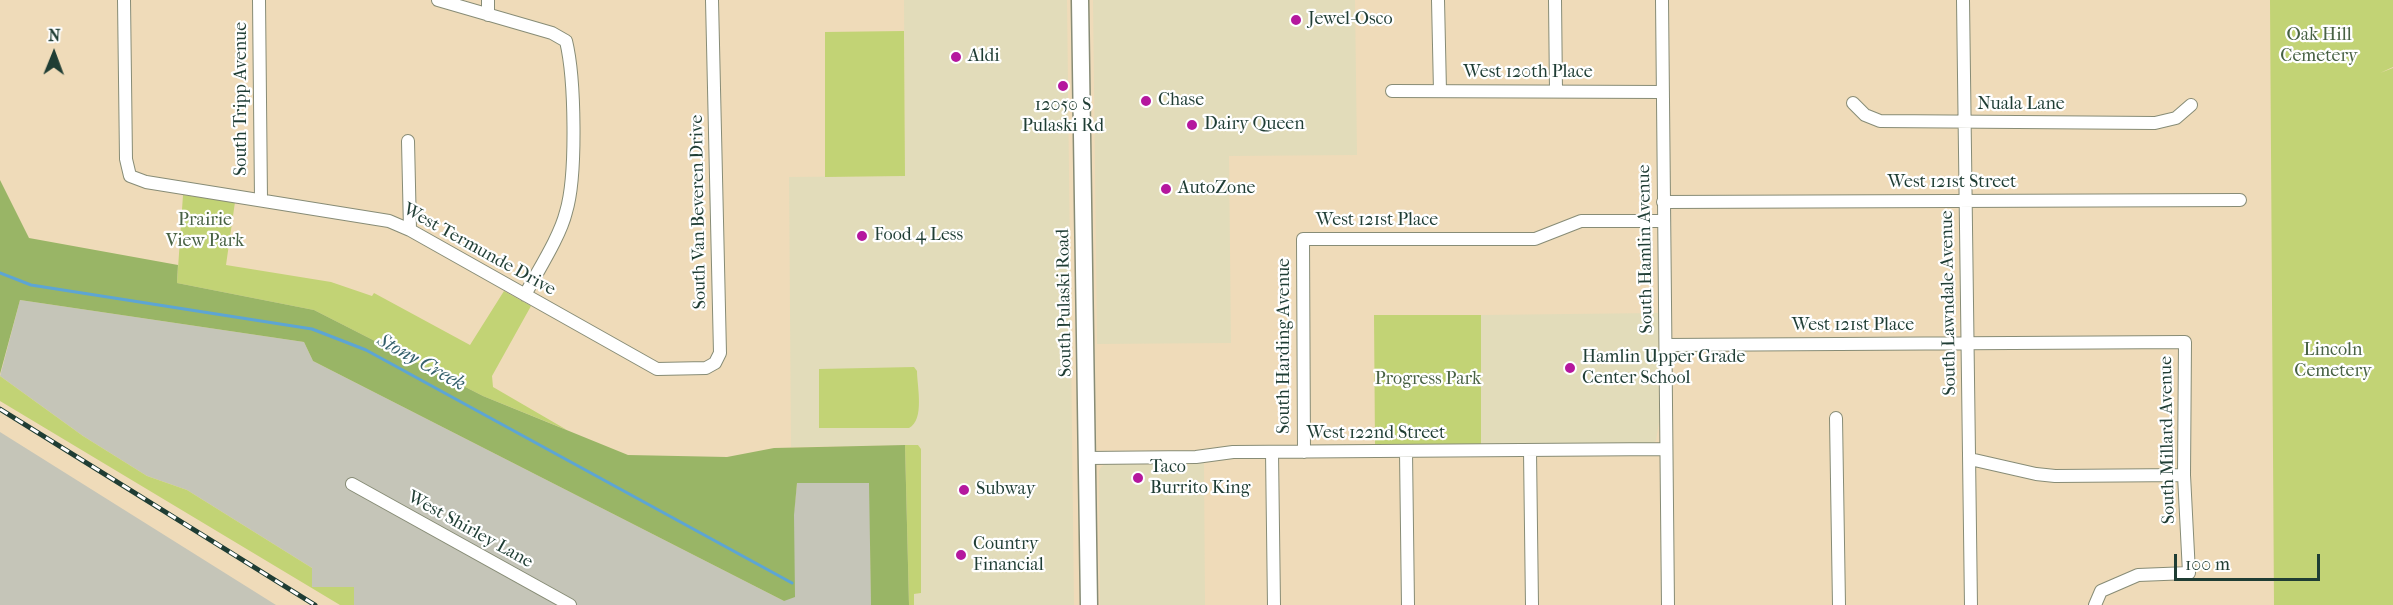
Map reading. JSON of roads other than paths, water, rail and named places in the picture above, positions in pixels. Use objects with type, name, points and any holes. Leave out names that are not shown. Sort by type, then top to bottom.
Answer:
[{"type":"main road","name":"South Pulaski Road","points":[[1080,0],[1089,605]]},
{"type":"street","name":"West Termunde Drive","points":[[124,0],[126,159],[130,176],[146,182],[363,215],[410,230],[657,369]]},
{"type":"street","name":"South Tripp Avenue","points":[[259,0],[261,199]]},
{"type":"street","points":[[438,0],[552,33],[566,41],[572,65],[571,179],[566,213],[525,296]]},
{"type":"street","points":[[488,0],[488,15]]},
{"type":"street","name":"South Van Beveren Drive","points":[[657,369],[706,368],[715,363],[720,353],[712,0]]},
{"type":"street","points":[[1438,0],[1440,91]]},
{"type":"street","points":[[1555,0],[1556,91]]},
{"type":"street","name":"South Hamlin Avenue","points":[[1662,0],[1668,605]]},
{"type":"street","name":"South Lawndale Avenue","points":[[1962,0],[1971,605]]},
{"type":"street","name":"West 120th Place","points":[[1392,91],[1663,92]]},
{"type":"street","name":"Nuala Lane","points":[[1853,103],[1865,115],[1880,121],[1965,123],[2155,123],[2176,118],[2191,105]]},
{"type":"street","points":[[408,141],[410,230]]},
{"type":"street","name":"West 121st Street","points":[[1664,202],[2240,200]]},
{"type":"street","name":"West 121st Place","points":[[1303,239],[1535,239],[1581,221],[1664,221]]},
{"type":"street","name":"South Harding Avenue","points":[[1303,239],[1304,452]]},
{"type":"street","name":"West 121st Place","points":[[1666,345],[2185,342]]},
{"type":"street","name":"South Millard Avenue","points":[[2095,605],[2101,591],[2138,575],[2189,573],[2184,475],[2185,342]]},
{"type":"street","points":[[1836,418],[1839,605]]},
{"type":"street","name":"West 122nd Street","points":[[1087,458],[1196,457],[1233,452],[1666,449]]},
{"type":"street","points":[[1530,451],[1532,605]]},
{"type":"street","name":"South Harding Avenue","points":[[1272,452],[1274,605]]},
{"type":"street","points":[[1406,452],[1408,605]]},
{"type":"street","points":[[1970,459],[2055,476],[2184,475]]},
{"type":"street","name":"West Shirley Lane","points":[[352,484],[570,605]]},
{"type":"waterway","name":"Stony Creek","points":[[0,273],[31,285],[312,329],[366,350],[792,583]]},
{"type":"railway","points":[[0,409],[315,605]]},
{"type":"place","name":"Jewel-Osco","points":[[1296,20]]},
{"type":"place","name":"Aldi","points":[[956,57]]},
{"type":"place","name":"12050 S Pulaski Rd","points":[[1063,86]]},
{"type":"place","name":"Chase","points":[[1146,101]]},
{"type":"place","name":"Dairy Queen","points":[[1192,125]]},
{"type":"place","name":"AutoZone","points":[[1166,189]]},
{"type":"place","name":"Food 4 Less","points":[[862,236]]},
{"type":"place","name":"Hamlin Upper Grade Center School","points":[[1570,368]]},
{"type":"place","name":"Taco Burrito King","points":[[1138,478]]},
{"type":"place","name":"Subway","points":[[964,490]]},
{"type":"place","name":"Country Financial","points":[[961,555]]},
{"type":"park label","name":"Oak Hill Cemetery","points":[[2319,46]]},
{"type":"park label","name":"Prairie View Park","points":[[205,231]]},
{"type":"park label","name":"Lincoln Cemetery","points":[[2333,361]]},
{"type":"park label","name":"Progress Park","points":[[1428,380]]}]
